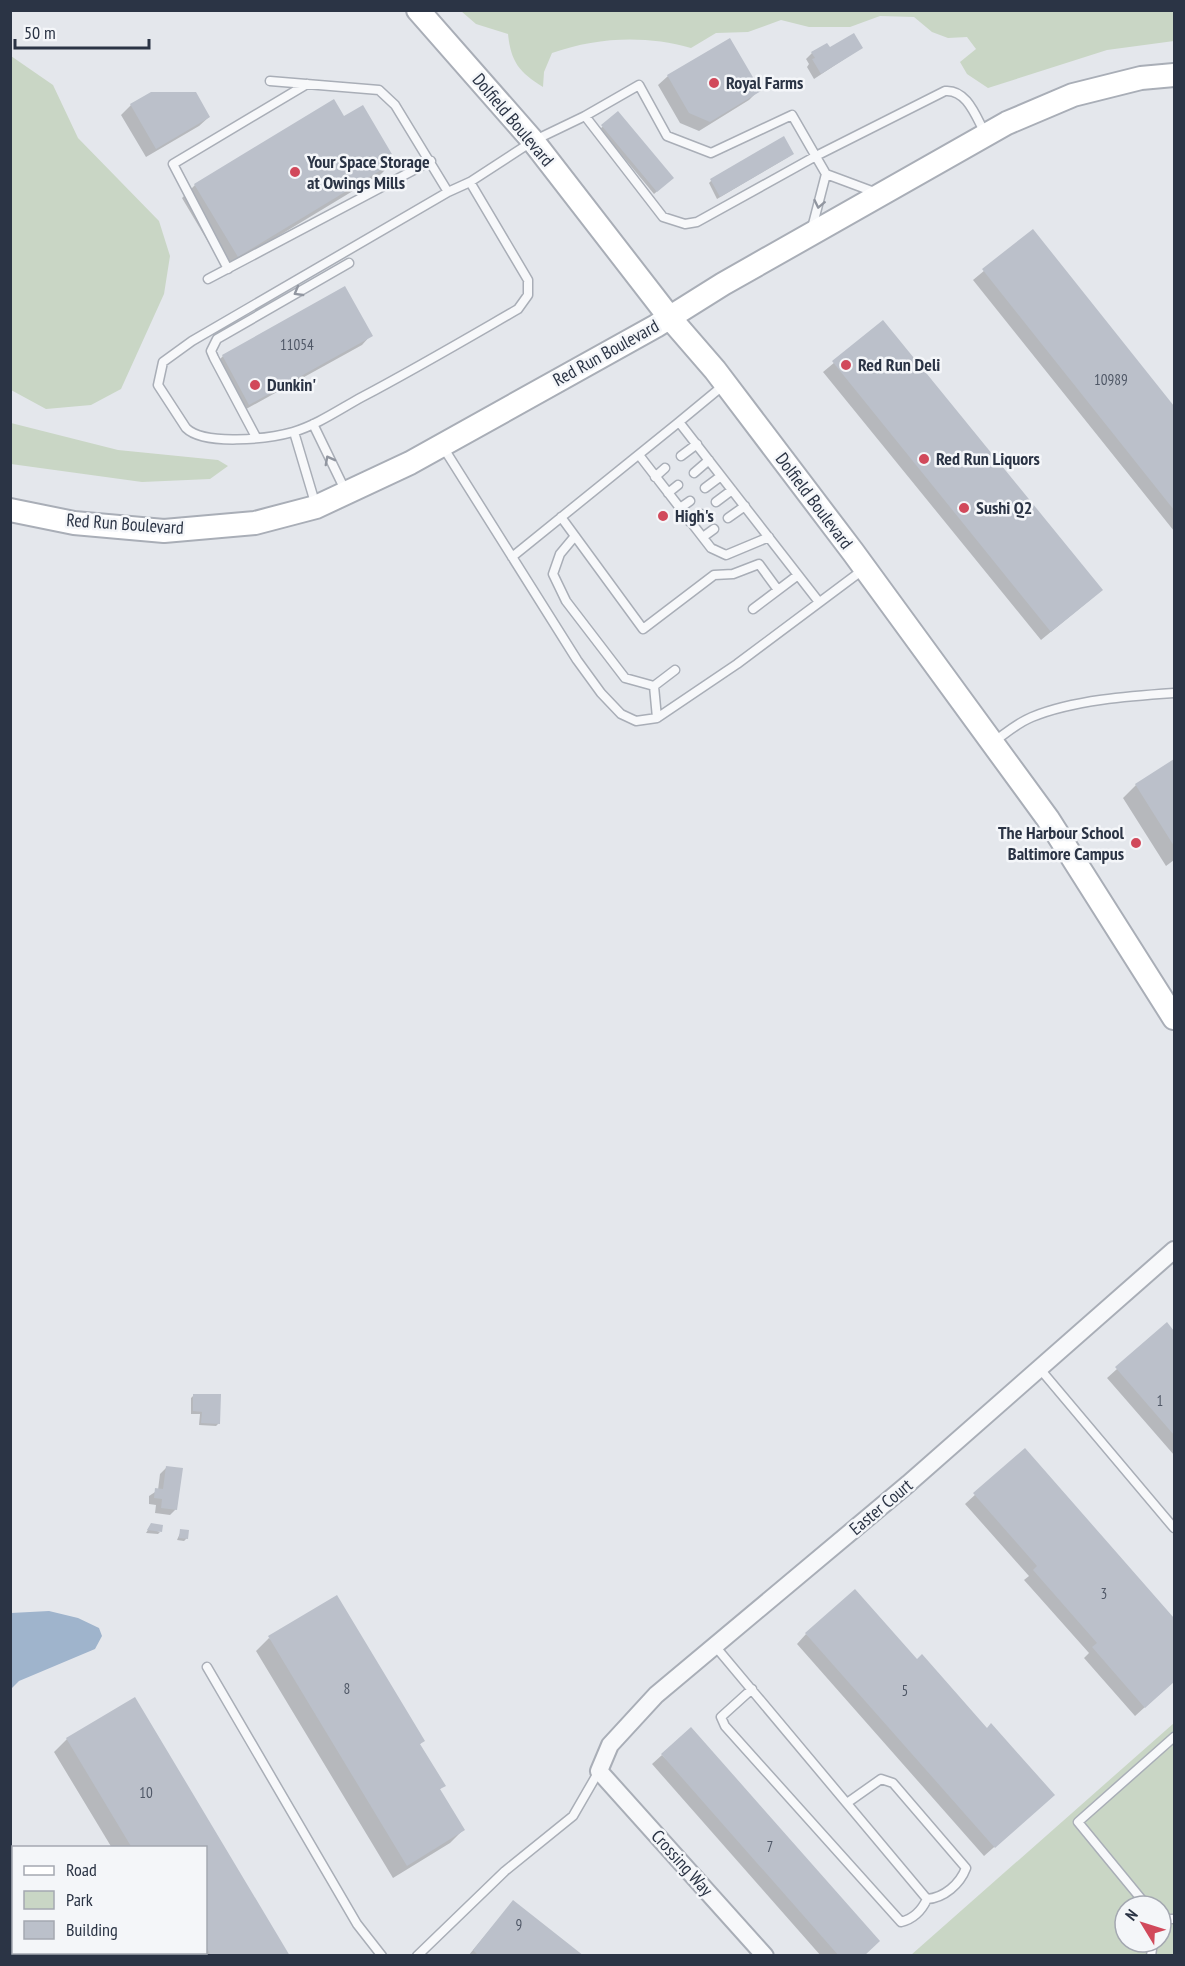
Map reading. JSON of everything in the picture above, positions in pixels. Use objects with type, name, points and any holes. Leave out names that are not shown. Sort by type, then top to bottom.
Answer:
[{"type":"main road","name":"Dolfield Boulevard","points":[[418,10],[533,141],[670,318],[726,384],[865,569],[1048,819],[1174,1018]]},
{"type":"main road","name":"Red Run Boulevard","points":[[10,510],[74,523],[164,531],[255,523],[316,507],[348,495],[670,318],[809,234],[1007,123],[1073,95],[1141,78],[1174,75]]},
{"type":"street","name":"Easter Court","points":[[598,1771],[610,1745],[656,1695],[909,1485],[1174,1250]]},
{"type":"street","name":"Crossing Way","points":[[598,1771],[765,1956]]},
{"type":"lane","points":[[270,81],[379,90],[395,105],[448,192]]},
{"type":"lane","points":[[228,269],[173,164],[308,84]]},
{"type":"lane","points":[[470,182],[528,280],[530,288],[526,302],[518,309],[410,372],[294,432],[256,437],[208,438],[191,434],[158,385],[163,362],[192,341],[448,192],[470,182],[533,141],[585,116],[639,85],[667,136],[711,153],[792,115],[826,174],[880,194]]},
{"type":"lane","points":[[585,116],[663,218],[685,224],[697,222],[816,156],[945,91],[954,90],[962,94],[986,135]]},
{"type":"lane","points":[[208,279],[431,161]]},
{"type":"lane","points":[[809,234],[826,174]]},
{"type":"lane","points":[[256,437],[214,358],[213,344],[217,339],[349,263]]},
{"type":"lane","points":[[512,557],[726,384]]},
{"type":"lane","points":[[679,422],[819,602]]},
{"type":"lane","points":[[313,424],[348,495]]},
{"type":"lane","points":[[294,432],[316,507]]},
{"type":"lane","points":[[441,444],[601,693],[621,714],[636,721],[657,718],[737,664],[865,569]]},
{"type":"lane","points":[[681,456],[697,444]]},
{"type":"lane","points":[[639,455],[711,548],[726,555],[769,537]]},
{"type":"lane","points":[[694,472],[709,460]]},
{"type":"lane","points":[[655,477],[665,468]]},
{"type":"lane","points":[[705,488],[721,476]]},
{"type":"lane","points":[[668,493],[678,485]]},
{"type":"lane","points":[[716,502],[732,490]]},
{"type":"lane","points":[[680,508],[690,501]]},
{"type":"lane","points":[[729,518],[745,506]]},
{"type":"lane","points":[[690,522],[701,514]]},
{"type":"lane","points":[[561,517],[643,629],[714,575],[733,574],[759,564],[778,590]]},
{"type":"lane","points":[[703,537],[714,529]]},
{"type":"lane","points":[[575,536],[560,554],[553,574],[567,601],[625,678],[654,686]]},
{"type":"lane","points":[[753,609],[798,575]]},
{"type":"lane","points":[[654,686],[675,670]]},
{"type":"lane","points":[[654,686],[657,718]]},
{"type":"lane","points":[[992,744],[1026,720],[1053,711],[1117,698],[1174,693]]},
{"type":"lane","points":[[1040,1369],[1174,1528]]},
{"type":"lane","points":[[715,1646],[927,1899]]},
{"type":"lane","points":[[207,1668],[357,1924],[382,1956]]},
{"type":"lane","points":[[752,1689],[721,1717],[725,1726],[901,1922],[908,1921],[924,1907],[927,1899]]},
{"type":"lane","points":[[1137,1894],[1078,1822],[1174,1737]]},
{"type":"lane","points":[[417,1956],[479,1894],[573,1816],[598,1771]]},
{"type":"lane","points":[[847,1803],[881,1779],[893,1784],[966,1868],[963,1876],[940,1898],[927,1899]]},
{"type":"green space","points":[[1174,10],[1174,41],[1107,50],[988,88],[967,74],[960,62],[976,49],[967,37],[948,38],[932,32],[914,17],[880,16],[850,27],[809,27],[781,20],[748,32],[716,33],[691,48],[639,40],[586,44],[552,53],[544,72],[543,87],[522,71],[514,59],[508,34],[476,24],[461,11]]},
{"type":"green space","points":[[11,56],[53,85],[78,138],[159,221],[170,256],[164,294],[121,389],[91,405],[46,409],[11,390]]},
{"type":"green space","points":[[11,423],[118,450],[218,460],[228,466],[210,479],[142,482],[11,464]]},
{"type":"green space","points":[[1174,1723],[1174,1955],[911,1955]]},
{"type":"water","points":[[49,1611],[78,1618],[99,1628],[102,1636],[95,1649],[19,1681],[11,1689],[11,1613]]},
{"type":"building","points":[[854,33],[863,48],[821,74],[812,59],[815,58],[811,52],[827,43],[830,47]]},
{"type":"building","name":"Royal Farms","points":[[730,38],[761,91],[710,122],[689,113],[667,75]]},
{"type":"building","points":[[151,92],[196,92],[210,117],[156,149],[130,104]]},
{"type":"building","name":"Your Space Storage at Owings Mills","points":[[334,99],[344,116],[363,105],[396,161],[238,257],[194,184]]},
{"type":"building","points":[[618,111],[674,178],[657,192],[601,125]]},
{"type":"building","name":"Royal Farms","points":[[784,136],[794,154],[720,197],[710,179]]},
{"type":"building","points":[[1033,229],[1174,406],[1174,510],[982,269]]},
{"type":"building","points":[[345,286],[373,336],[249,405],[222,355]]},
{"type":"building","points":[[883,320],[1103,590],[1051,632],[832,361]]},
{"type":"building","points":[[1174,759],[1174,846],[1135,784]]},
{"type":"building","points":[[1167,1322],[1174,1331],[1174,1435],[1115,1367]]},
{"type":"building","points":[[193,1394],[221,1394],[220,1424],[201,1423],[202,1412],[193,1411]]},
{"type":"building","points":[[1025,1448],[1174,1618],[1174,1682],[1145,1708],[1092,1647],[1097,1643],[1033,1570],[1037,1566],[973,1493]]},
{"type":"building","points":[[166,1466],[183,1468],[177,1510],[161,1508],[162,1499],[154,1498],[155,1488],[163,1489]]},
{"type":"building","points":[[151,1523],[163,1525],[162,1532],[147,1530]]},
{"type":"building","points":[[180,1529],[189,1530],[188,1539],[179,1538]]},
{"type":"building","points":[[855,1589],[917,1659],[922,1654],[987,1728],[991,1723],[1055,1795],[995,1848],[805,1633]]},
{"type":"building","points":[[337,1595],[425,1741],[420,1744],[446,1786],[440,1789],[465,1830],[407,1866],[268,1636]]},
{"type":"building","points":[[135,1697],[290,1956],[211,1956],[207,1948],[207,1846],[131,1846],[66,1738]]},
{"type":"building","points":[[691,1727],[880,1941],[864,1956],[839,1956],[661,1754]]},
{"type":"building","points":[[513,1900],[584,1956],[479,1956],[473,1950]]},
{"type":"place","name":"Royal Farms","points":[[714,83]]},
{"type":"place","name":"Your Space Storage at Owings Mills","points":[[295,172]]},
{"type":"place","name":"Red Run Deli","points":[[846,365]]},
{"type":"place","name":"Dunkin'","points":[[255,385]]},
{"type":"place","name":"Red Run Liquors","points":[[924,459]]},
{"type":"place","name":"Sushi Q2","points":[[964,508]]},
{"type":"place","name":"High's","points":[[663,516]]},
{"type":"place","name":"The Harbour School Baltimore Campus","points":[[1136,843]]}]
